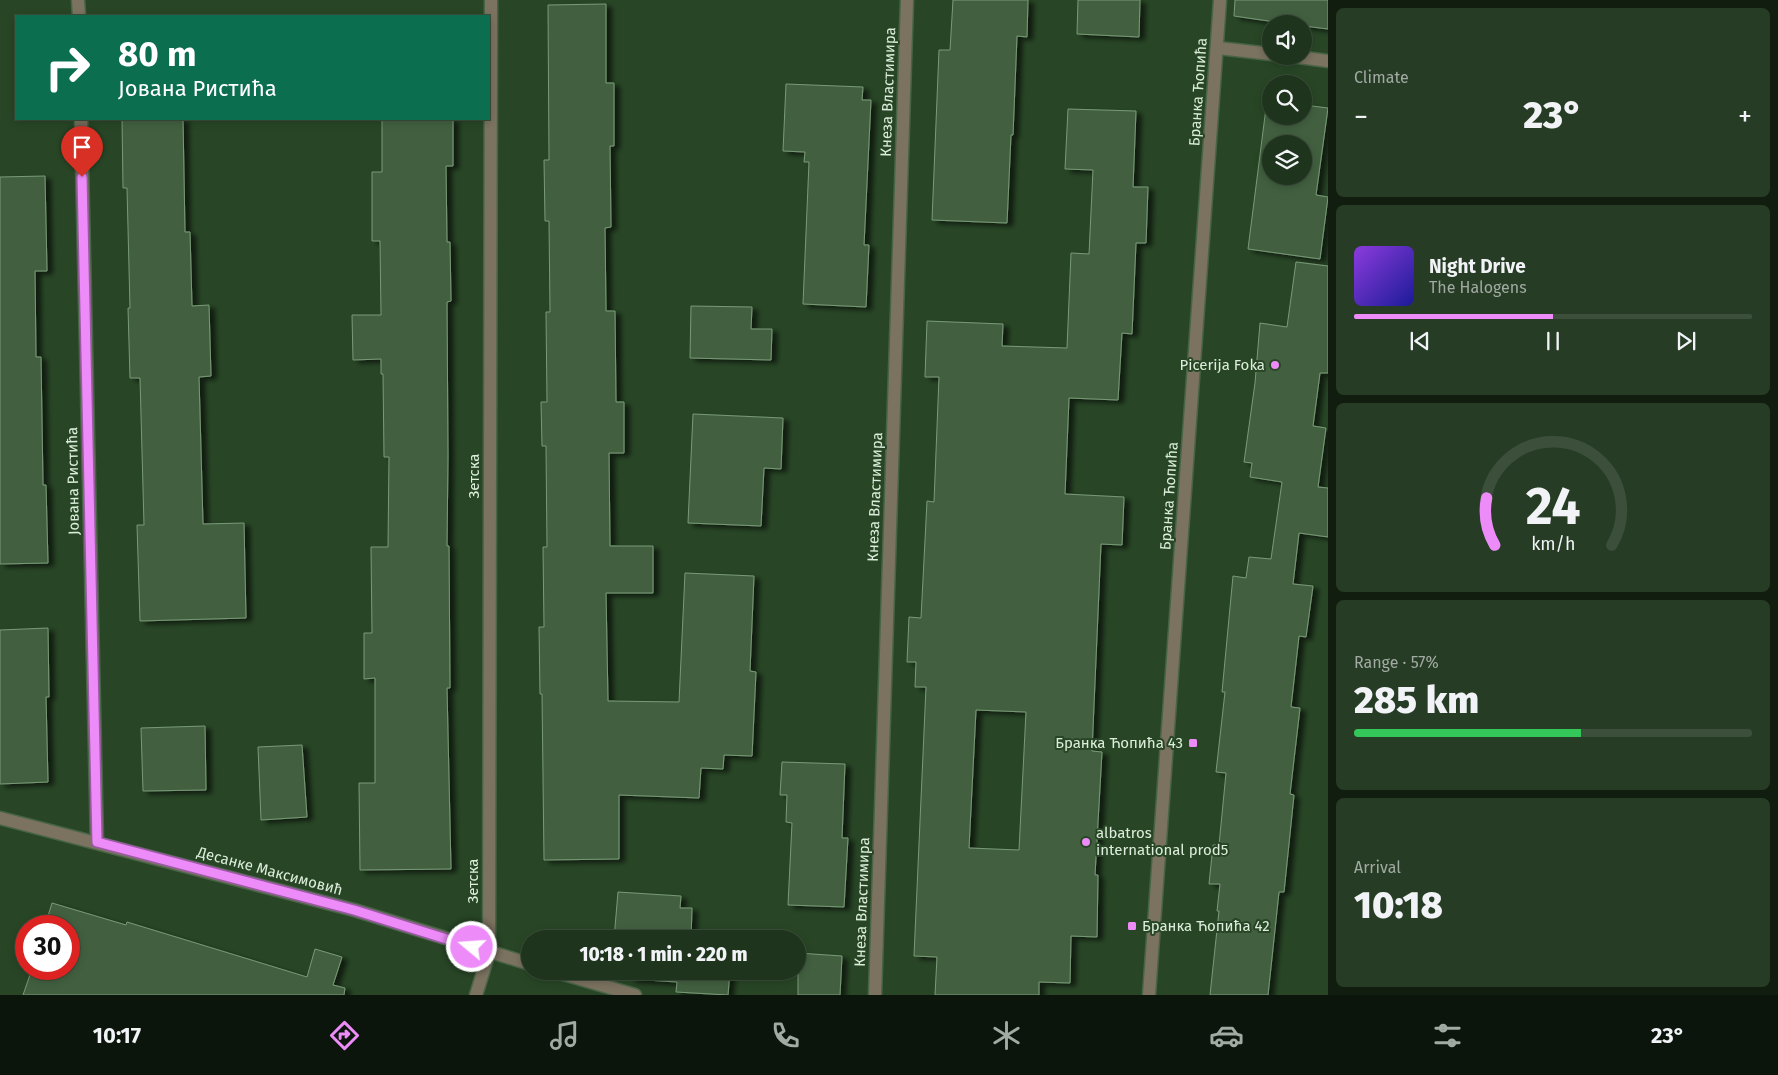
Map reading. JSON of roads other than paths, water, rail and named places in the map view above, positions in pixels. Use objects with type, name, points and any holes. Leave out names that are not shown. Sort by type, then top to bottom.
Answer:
[{"type":"street","points":[[78,0],[79,15]]},
{"type":"street","name":"Зетска","points":[[476,995],[490,953],[491,0]]},
{"type":"street","name":"Кнеза Властимира","points":[[875,995],[907,0]]},
{"type":"street","name":"Бранка Ћопића","points":[[1149,995],[1220,0]]},
{"type":"street","points":[[1218,48],[1262,53]]},
{"type":"street","points":[[1312,59],[1328,61]]},
{"type":"street","name":"Јована Ристића","points":[[81,120],[97,842]]},
{"type":"street","name":"Десанке Максимовић","points":[[0,818],[354,910],[521,962]]},
{"type":"street","points":[[584,980],[635,995]]},
{"type":"place","name":"Picerija Foka","points":[[1275,365]]},
{"type":"place","name":"Бранка Ћопића 43","points":[[1193,743]]},
{"type":"place","name":"albatros international prod5","points":[[1086,842]]},
{"type":"place","name":"Бранка Ћопића 42","points":[[1132,926]]}]
